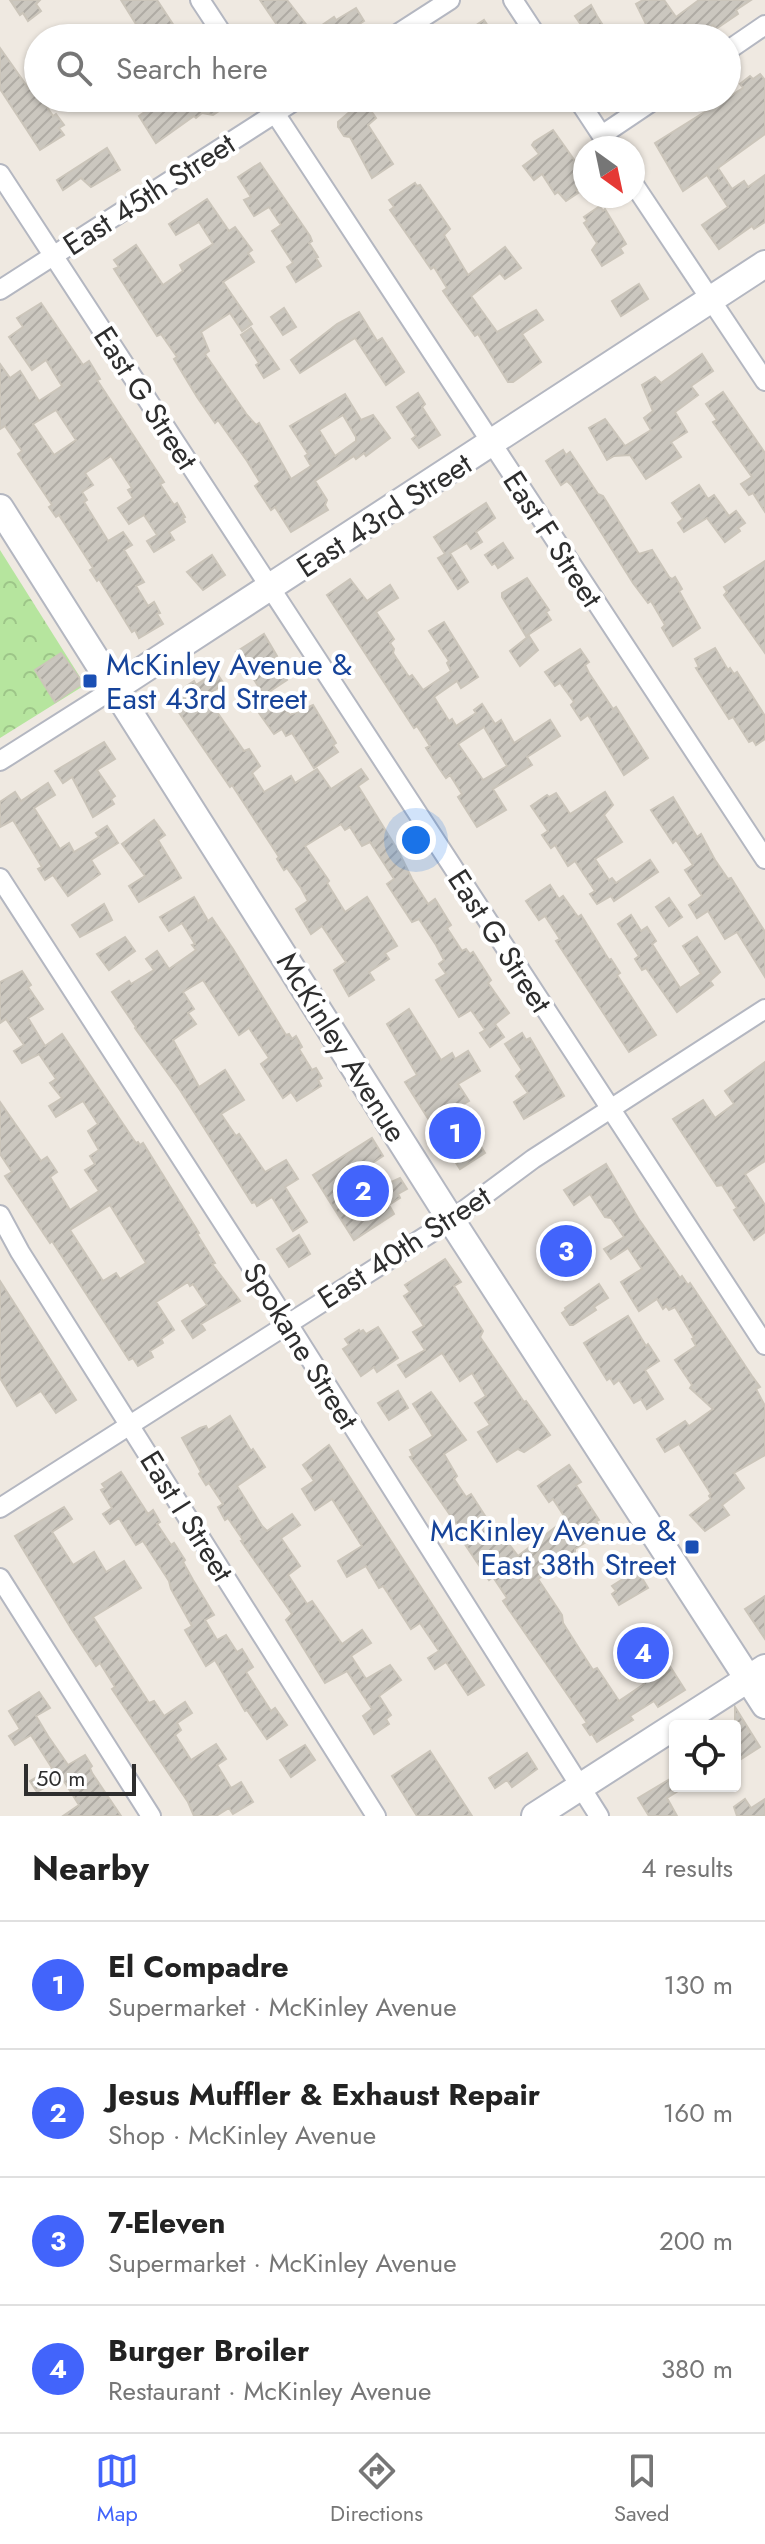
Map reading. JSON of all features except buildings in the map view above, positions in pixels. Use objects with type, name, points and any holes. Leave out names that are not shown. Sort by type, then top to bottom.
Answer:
[{"type":"main road","name":"East 43rd Street","points":[[115,688],[765,264]]},
{"type":"main road","name":"McKinley Avenue","points":[[0,508],[451,1220],[756,1673],[765,1705]]},
{"type":"main road","points":[[535,1816],[756,1673]]},
{"type":"street","points":[[200,0],[216,24]]},
{"type":"street","points":[[413,24],[450,0]]},
{"type":"street","points":[[513,0],[529,24]]},
{"type":"street","points":[[741,41],[765,25]]},
{"type":"street","name":"East 45th Street","points":[[0,290],[261,112]]},
{"type":"street","name":"East F Street","points":[[274,112],[765,859]]},
{"type":"street","points":[[586,112],[602,136]]},
{"type":"street","points":[[613,136],[641,112]]},
{"type":"street","name":"East G Street","points":[[0,174],[765,1345]]},
{"type":"street","points":[[645,201],[765,381]]},
{"type":"street","name":"East 43rd Street","points":[[0,761],[115,688]]},
{"type":"street","name":"Spokane Street","points":[[0,878],[599,1816]]},
{"type":"street","name":"East 40th Street","points":[[0,1508],[451,1220],[533,1159],[765,1009]]},
{"type":"street","name":"East I Street","points":[[0,1215],[20,1252],[376,1816]]},
{"type":"street","points":[[0,1578],[151,1816]]},
{"type":"green space","points":[[0,550],[85,685],[0,738]]},
{"type":"place","name":"McKinley Avenue & East 43rd Street","points":[[90,681]]},
{"type":"place","name":"El Compadre","points":[[455,1133]]},
{"type":"place","name":"Jesus Muffler & Exhaust Repair","points":[[363,1191]]},
{"type":"place","name":"7-Eleven","points":[[566,1251]]},
{"type":"place","name":"McKinley Avenue & East 38th Street","points":[[692,1547]]},
{"type":"place","name":"Burger Broiler","points":[[643,1653]]}]
